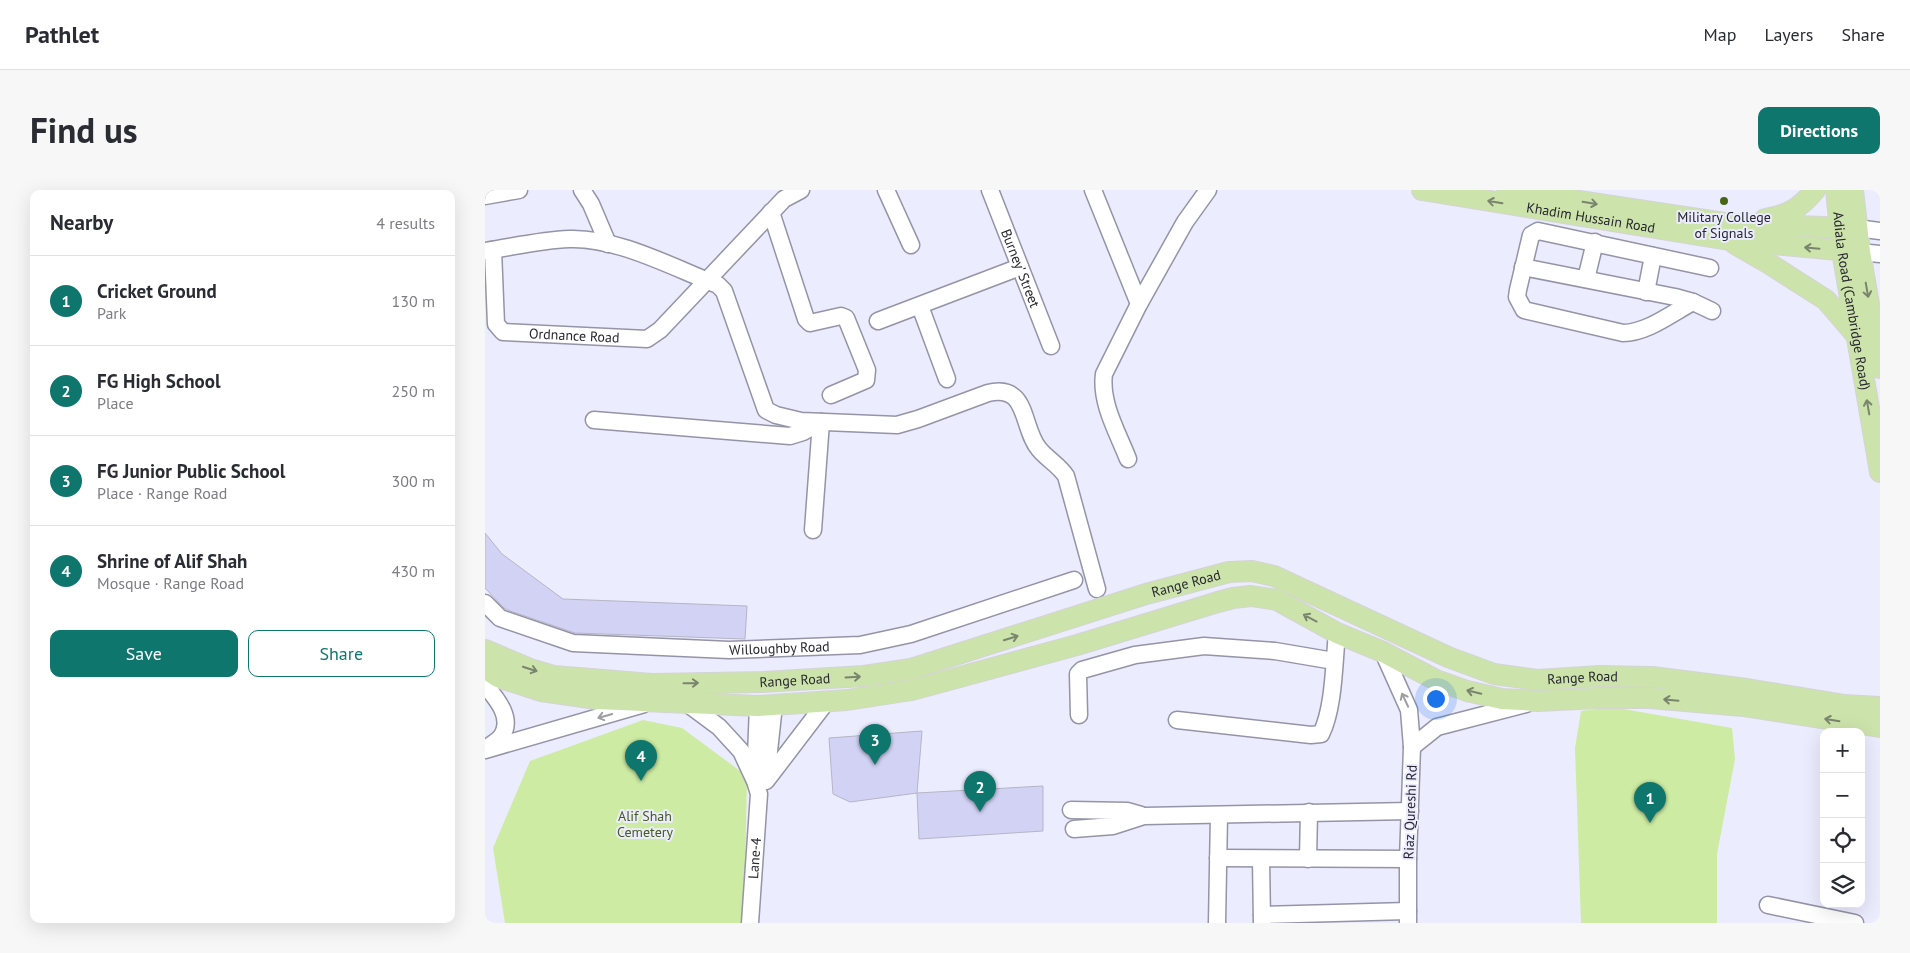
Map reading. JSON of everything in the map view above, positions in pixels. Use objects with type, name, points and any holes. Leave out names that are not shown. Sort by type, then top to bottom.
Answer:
[{"type":"main road","name":"Khadim Hussain Road","points":[[1422,190],[1861,252]]},
{"type":"main road","name":"Khadim Hussain Road","points":[[1507,190],[1730,232],[1848,228]]},
{"type":"main road","points":[[1730,232],[1786,214],[1803,204],[1815,190]]},
{"type":"main road","name":"Adiala Road (Cambridge Road)","points":[[1836,190],[1848,228],[1861,252],[1880,368]]},
{"type":"main road","name":"Adiala Road (Cambridge Road)","points":[[1848,228],[1853,190]]},
{"type":"main road","points":[[1730,232],[1769,263],[1826,300],[1856,335]]},
{"type":"main road","name":"Adiala Road (Cambridge Road)","points":[[1861,252],[1856,335],[1880,472]]},
{"type":"main road","name":"Range Road","points":[[485,650],[530,669],[555,676],[652,684],[763,682],[864,676],[911,669],[1146,594],[1229,572],[1252,571],[1274,576],[1448,657],[1494,674],[1537,680],[1601,676],[1652,677],[1747,689],[1845,705],[1878,716]]},
{"type":"main road","points":[[485,668],[498,677],[541,691],[597,699],[765,706],[827,701],[912,690],[1077,645],[1233,598],[1251,596],[1277,600],[1337,632],[1383,652],[1436,680],[1467,691],[1502,699],[1538,701],[1650,698],[1878,716]]},
{"type":"street","points":[[485,196],[519,190]]},
{"type":"street","points":[[582,190],[591,204],[608,244]]},
{"type":"street","name":"Ordnance Road","points":[[707,281],[653,258],[588,240],[568,239],[489,250],[495,324],[503,332],[510,334],[647,339],[660,330],[707,281],[771,212],[780,194],[801,190]]},
{"type":"street","points":[[886,190],[911,245]]},
{"type":"street","name":"Burney' Street","points":[[990,190],[1051,346]]},
{"type":"street","points":[[1093,190],[1139,304]]},
{"type":"street","points":[[1128,459],[1105,399],[1103,384],[1108,364],[1185,222],[1209,190]]},
{"type":"street","points":[[771,212],[806,319],[810,323],[841,316],[846,318],[867,370],[865,380],[831,395]]},
{"type":"street","name":"Khadim Hussain Road","points":[[1848,228],[1880,231]]},
{"type":"street","points":[[1693,302],[1646,328],[1633,333],[1623,333],[1524,310],[1517,297],[1531,235],[1538,231],[1710,268]]},
{"type":"street","points":[[1586,279],[1595,242]]},
{"type":"street","points":[[1646,292],[1653,256]]},
{"type":"street","points":[[878,321],[1020,267]]},
{"type":"street","points":[[1523,267],[1693,302],[1712,311]]},
{"type":"street","points":[[707,281],[719,285],[724,291],[766,410],[775,416],[801,421],[897,425],[988,393],[995,391],[1009,393],[1019,403],[1038,448],[1059,466],[1066,476],[1097,589]]},
{"type":"street","points":[[921,306],[947,379]]},
{"type":"street","points":[[594,420],[790,436],[803,432],[821,422]]},
{"type":"street","points":[[813,530],[821,422]]},
{"type":"street","name":"Willoughby Road","points":[[485,603],[500,618],[573,643],[729,650],[861,644],[911,634],[1074,580]]},
{"type":"street","points":[[1177,720],[1311,735],[1321,734],[1325,726],[1329,707],[1337,632]]},
{"type":"street","points":[[1079,715],[1078,674],[1081,670],[1135,655],[1204,646],[1275,651],[1335,660]]},
{"type":"street","points":[[1383,652],[1409,710],[1412,747]]},
{"type":"street","name":"Lane-4","points":[[750,923],[765,706],[763,682]]},
{"type":"street","points":[[485,685],[505,713],[505,727],[500,738],[485,750]]},
{"type":"street","points":[[688,704],[719,727],[741,751],[760,785],[827,701]]},
{"type":"street","name":"Riaz Qureshi Rd","points":[[1408,917],[1412,747],[1437,727],[1538,701]]},
{"type":"street","points":[[485,750],[651,702]]},
{"type":"street","points":[[1071,810],[1127,811],[1144,816]]},
{"type":"street","points":[[1074,829],[1113,826],[1144,816],[1410,811]]},
{"type":"street","points":[[1309,812],[1309,859]]},
{"type":"street","points":[[1217,923],[1219,815]]},
{"type":"street","points":[[1218,858],[1408,859]]},
{"type":"street","points":[[1261,858],[1262,919],[1408,917]]},
{"type":"street","points":[[1768,905],[1855,923]]},
{"type":"green space","points":[[1612,707],[1732,728],[1735,759],[1717,854],[1717,923],[1581,923],[1575,748],[1581,711]]},
{"type":"green space","name":"Alif Shah Cemetery","points":[[643,720],[682,728],[747,776],[744,923],[505,923],[493,848],[530,761]]},
{"type":"building","points":[[485,533],[502,554],[563,599],[747,606],[745,639],[575,633],[510,611],[504,608],[485,588]]},
{"type":"building","points":[[922,731],[917,793],[850,802],[833,794],[829,738]]},
{"type":"building","points":[[1043,786],[1043,831],[919,839],[917,793]]},
{"type":"place","name":"Military College of Signals","points":[[1724,201]]},
{"type":"place","name":"FG Junior Public School","points":[[875,765]]},
{"type":"place","name":"Shrine of Alif Shah","points":[[641,781]]},
{"type":"place","name":"FG High School","points":[[980,812]]},
{"type":"place","name":"Cricket Ground","points":[[1650,823]]}]
